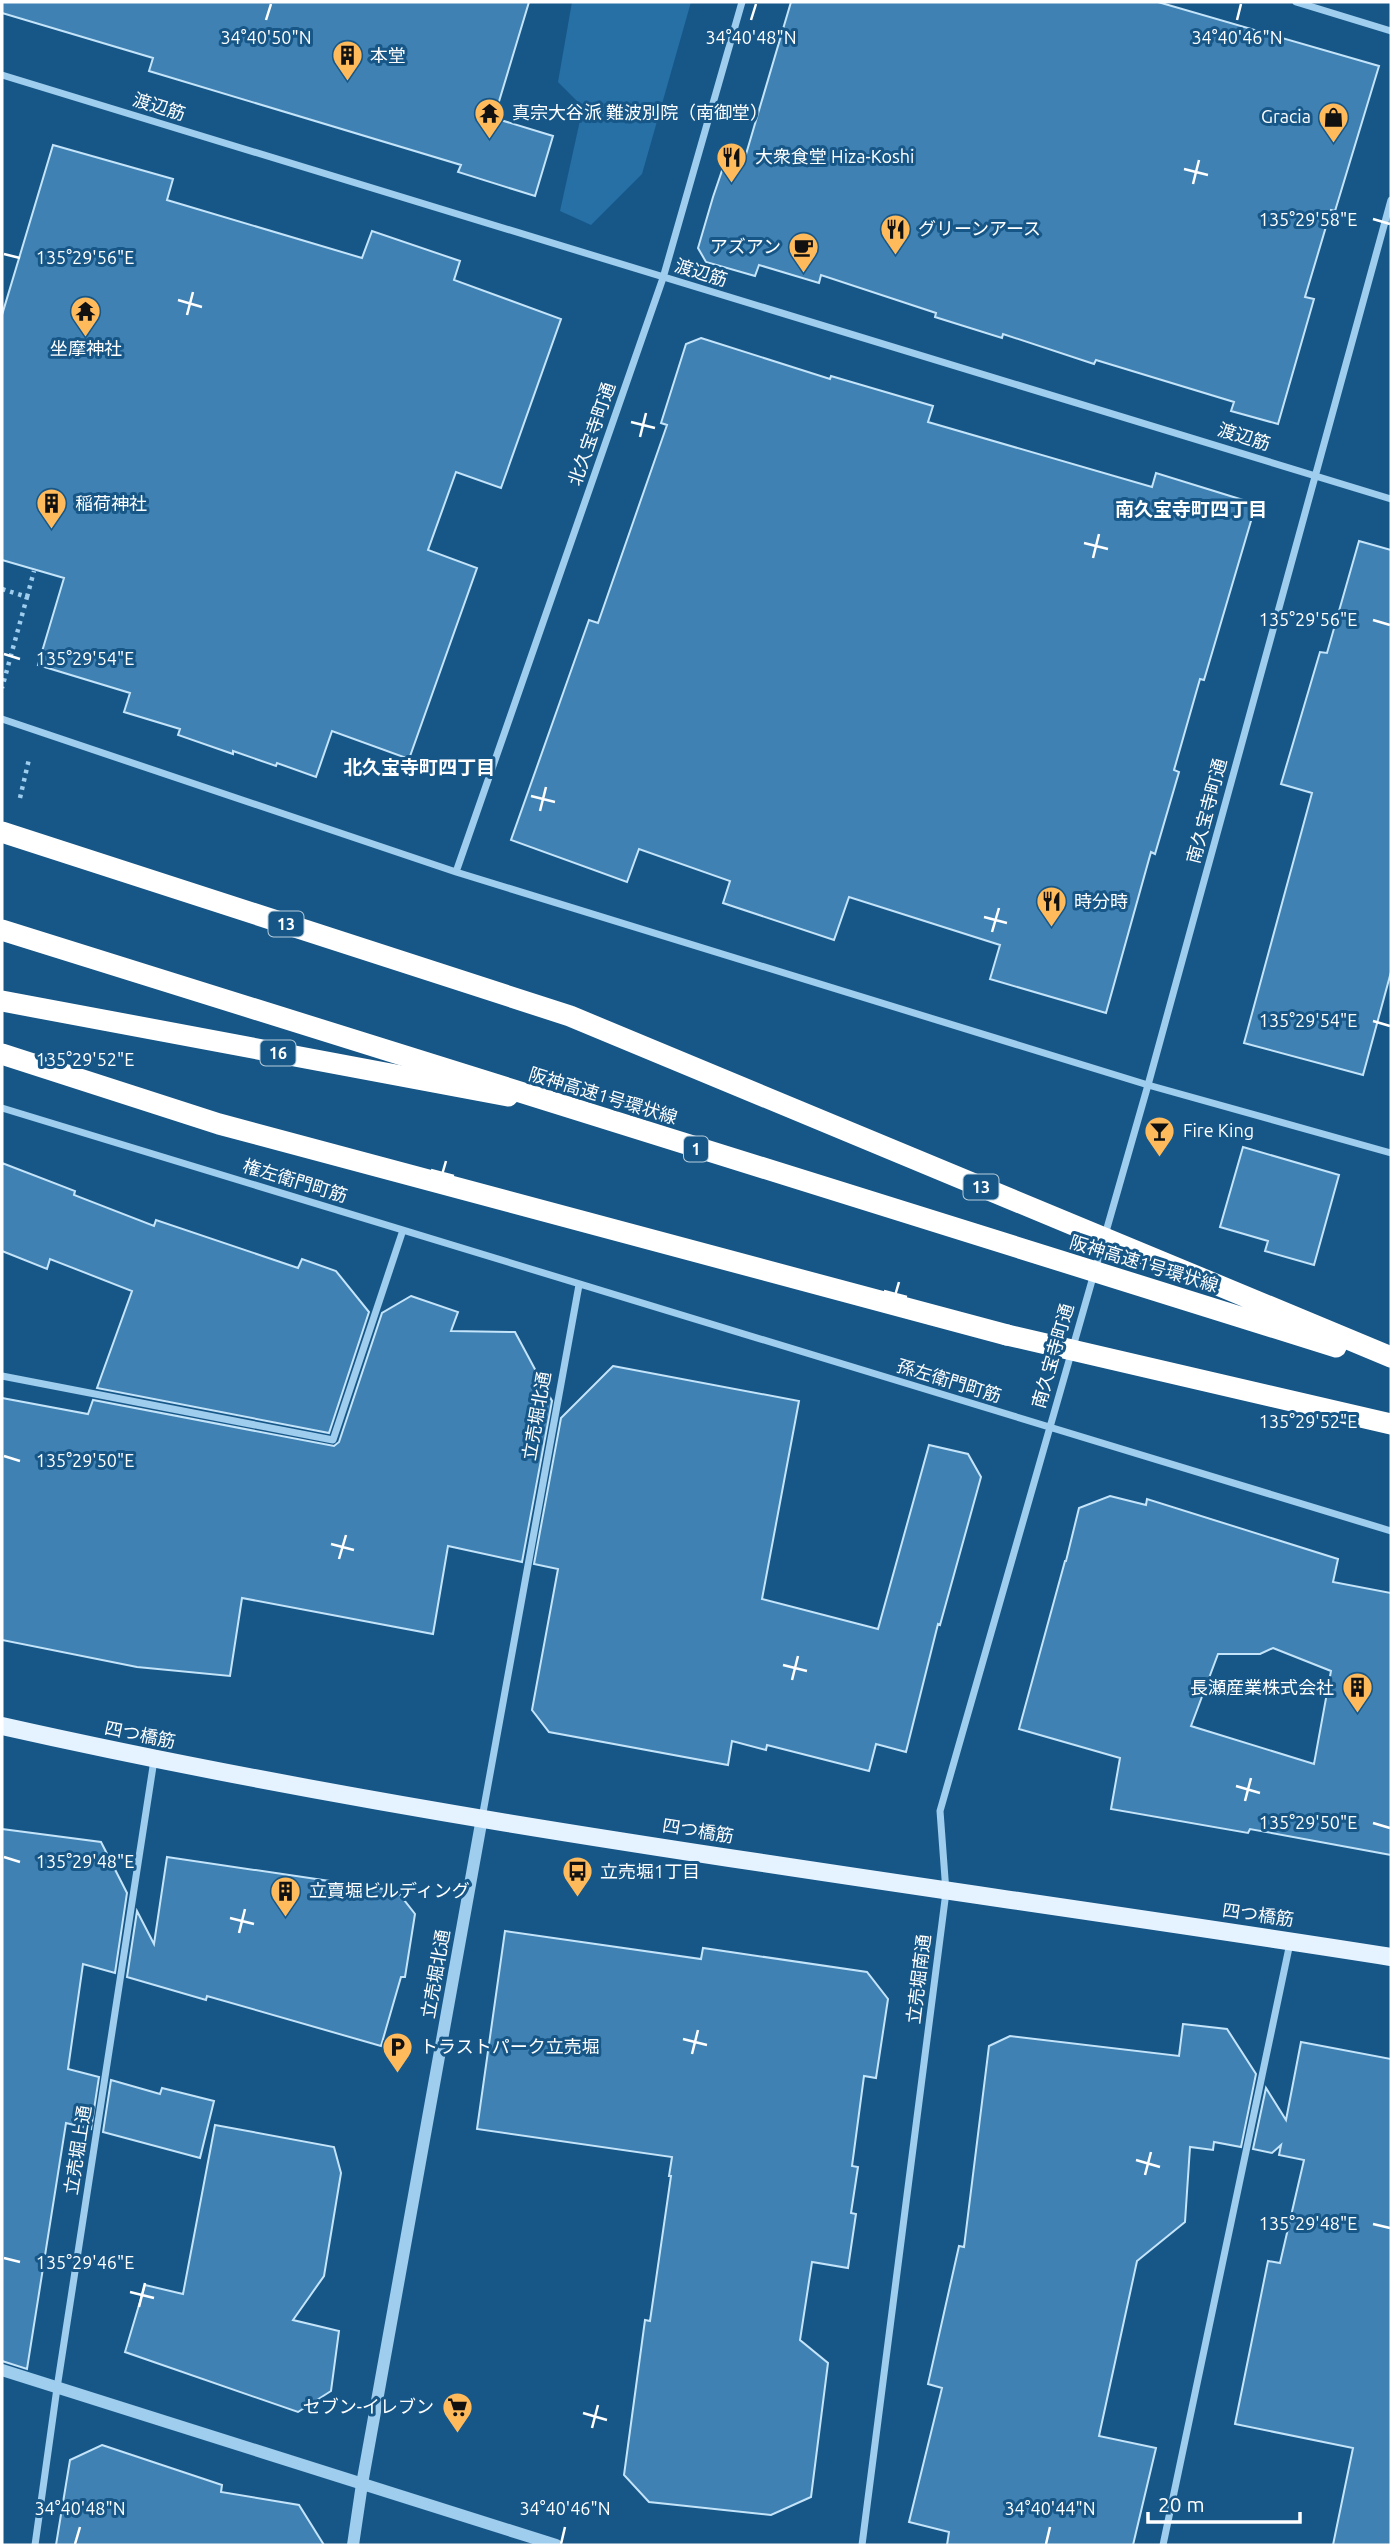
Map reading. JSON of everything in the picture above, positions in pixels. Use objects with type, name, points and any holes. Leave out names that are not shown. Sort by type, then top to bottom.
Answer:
[{"type":"highway","name":"13","points":[[2,832],[570,1016],[1391,1357]]},
{"type":"highway","name":"阪神高速1号環状線","points":[[2,930],[1391,1365]]},
{"type":"highway","name":"16","points":[[2,1001],[555,1105]]},
{"type":"highway","points":[[2,1054],[219,1124],[1007,1335],[1391,1424]]},
{"type":"main road","name":"四つ橋筋","points":[[2,1726],[154,1760],[482,1818],[946,1892],[1391,1957]]},
{"type":"street","name":"北久宝寺町通","points":[[456,872],[663,278],[742,2]]},
{"type":"street","points":[[1296,2],[1391,31]]},
{"type":"street","name":"渡辺筋","points":[[2,75],[1391,499]]},
{"type":"street","name":"南久宝寺町通","points":[[1049,1428],[1148,1085],[1391,200]]},
{"type":"street","points":[[2,719],[456,872],[1148,1085],[1391,1153]]},
{"type":"street","name":"権左衛門町筋","points":[[2,1108],[579,1285]]},
{"type":"street","points":[[2,1376],[333,1440],[403,1230]]},
{"type":"street","name":"孫左衛門町筋","points":[[579,1285],[1391,1531]]},
{"type":"street","name":"立売堀北通","points":[[353,2545],[579,1285]]},
{"type":"street","name":"立売堀南通","points":[[862,2545],[946,1892],[940,1811],[1049,1428]]},
{"type":"street","name":"立売堀上通","points":[[35,2545],[154,1760]]},
{"type":"street","points":[[1163,2545],[1290,1941]]},
{"type":"street","points":[[2,2370],[556,2545]]},
{"type":"path","points":[[2,688],[34,571]]},
{"type":"path","points":[[2,589],[27,597]]},
{"type":"shaded area","points":[[572,2],[691,2],[642,174],[591,225],[560,211],[583,107],[558,82]]},
{"type":"building","name":"本堂","points":[[2,2],[529,2],[494,118],[553,136],[535,196],[458,172],[461,165],[149,71],[153,58],[2,13]]},
{"type":"building","points":[[791,2],[1158,2],[1379,66],[1335,211],[1331,210],[1305,297],[1314,299],[1278,424],[1231,411],[1234,402],[1096,360],[1094,364],[1003,334],[1002,338],[935,317],[936,313],[821,275],[819,283],[759,265],[755,276],[706,262],[698,248],[713,197],[727,156],[744,161]]},
{"type":"building","points":[[53,145],[173,179],[167,200],[362,258],[372,231],[460,261],[454,280],[561,319],[501,488],[456,472],[428,550],[477,568],[409,759],[332,731],[316,777],[277,763],[276,766],[233,751],[233,754],[178,735],[180,729],[124,712],[130,693],[38,665],[64,578],[2,560],[2,315]]},
{"type":"building","points":[[701,338],[830,379],[831,376],[933,406],[928,422],[1152,487],[1156,473],[1256,504],[1204,680],[1200,679],[1174,770],[1179,772],[1155,854],[1151,852],[1106,1013],[990,979],[1000,945],[849,897],[834,940],[723,903],[730,881],[639,849],[627,882],[511,840],[589,620],[598,623],[667,425],[661,423],[686,344]]},
{"type":"building","points":[[1359,541],[1391,550],[1391,972],[1363,1075],[1244,1043],[1312,793],[1281,784],[1320,652],[1327,653]]},
{"type":"building","points":[[1243,1147],[1339,1175],[1314,1265],[1265,1251],[1268,1241],[1220,1227]]},
{"type":"building","points":[[2,1163],[154,1226],[156,1220],[298,1268],[302,1259],[336,1271],[369,1312],[329,1433],[97,1388],[132,1291],[50,1259],[47,1269],[2,1251]]},
{"type":"building","points":[[411,1296],[458,1312],[451,1331],[515,1332],[552,1401],[522,1562],[448,1546],[433,1634],[242,1598],[230,1676],[137,1667],[2,1640],[2,1398],[88,1414],[93,1400],[334,1446],[339,1442],[382,1313]]},
{"type":"building","points":[[613,1366],[799,1401],[762,1599],[878,1629],[929,1445],[968,1454],[981,1477],[940,1625],[938,1624],[906,1752],[876,1744],[869,1771],[767,1745],[766,1750],[732,1741],[728,1765],[549,1732],[532,1710],[558,1569],[534,1564],[561,1418]]},
{"type":"building","points":[[1110,1496],[1146,1505],[1147,1499],[1338,1559],[1333,1582],[1391,1593],[1391,1855],[1250,1829],[1248,1833],[1111,1809],[1120,1758],[1019,1729],[1079,1508]],"holes":[[[1273,1648],[1331,1671],[1314,1764],[1191,1726],[1218,1654],[1260,1654]]]},
{"type":"building","points":[[2,1829],[101,1842],[127,1893],[115,1973],[83,1964],[68,2069],[99,2077],[91,2129],[66,2123],[27,2369],[2,2361]]},
{"type":"building","points":[[167,1857],[397,1891],[415,1914],[405,1977],[401,1977],[381,2046],[207,1996],[206,2000],[127,1977],[137,1911],[154,1944]]},
{"type":"building","points":[[505,1931],[701,1959],[703,1948],[867,1972],[888,1999],[876,2078],[864,2076],[852,2166],[858,2167],[851,2213],[856,2214],[848,2268],[812,2262],[800,2340],[828,2363],[811,2497],[771,2515],[649,2502],[624,2475],[645,2320],[650,2321],[672,2157],[477,2129]]},
{"type":"building","points":[[1183,2024],[1227,2029],[1256,2074],[1241,2147],[1214,2142],[1213,2150],[1190,2147],[1185,2222],[1137,2261],[1099,2436],[1156,2448],[1133,2545],[947,2545],[949,2532],[909,2522],[942,2388],[928,2384],[959,2246],[964,2247],[989,2046],[1010,2036],[1179,2056]]},
{"type":"building","points":[[1301,2042],[1391,2059],[1391,2545],[1333,2545],[1353,2448],[1235,2424],[1268,2261],[1280,2263],[1304,2160],[1279,2155],[1281,2145],[1272,2153],[1253,2149],[1266,2088],[1286,2120]]},
{"type":"building","points":[[111,2080],[160,2094],[162,2088],[214,2101],[200,2158],[103,2132]]},
{"type":"building","points":[[215,2125],[334,2147],[341,2173],[324,2276],[293,2320],[339,2331],[331,2391],[298,2412],[125,2352],[145,2285],[183,2294]]},
{"type":"building","points":[[102,2445],[222,2485],[221,2492],[299,2505],[324,2545],[56,2545],[70,2460]]},
{"type":"place","name":"本堂","points":[[347,83]]},
{"type":"place","name":"真宗大谷派 難波別院（南御堂）","points":[[489,140]]},
{"type":"place","name":"Gracia","points":[[1334,144]]},
{"type":"place","name":"大衆食堂 Hiza-Koshi","points":[[732,184]]},
{"type":"place","name":"グリーンアース","points":[[895,256]]},
{"type":"place","name":"アズアン","points":[[804,274]]},
{"type":"place","name":"坐摩神社","points":[[86,338]]},
{"type":"place","name":"稲荷神社","points":[[52,531]]},
{"type":"place","name":"時分時","points":[[1051,929]]},
{"type":"place","name":"Fire King","points":[[1160,1158]]},
{"type":"place","name":"長瀬産業株式会社","points":[[1357,1715]]},
{"type":"place","name":"立売堀1丁目","points":[[577,1899]]},
{"type":"place","name":"立賣堀ビルディング","points":[[286,1918]]},
{"type":"place","name":"トラストパーク立売堀","points":[[397,2074]]},
{"type":"place","name":"セブン-イレブン","points":[[457,2434]]},
{"type":"district","name":"南久宝寺町四丁目","points":[[1191,509]]},
{"type":"district","name":"北久宝寺町四丁目","points":[[419,767]]}]
